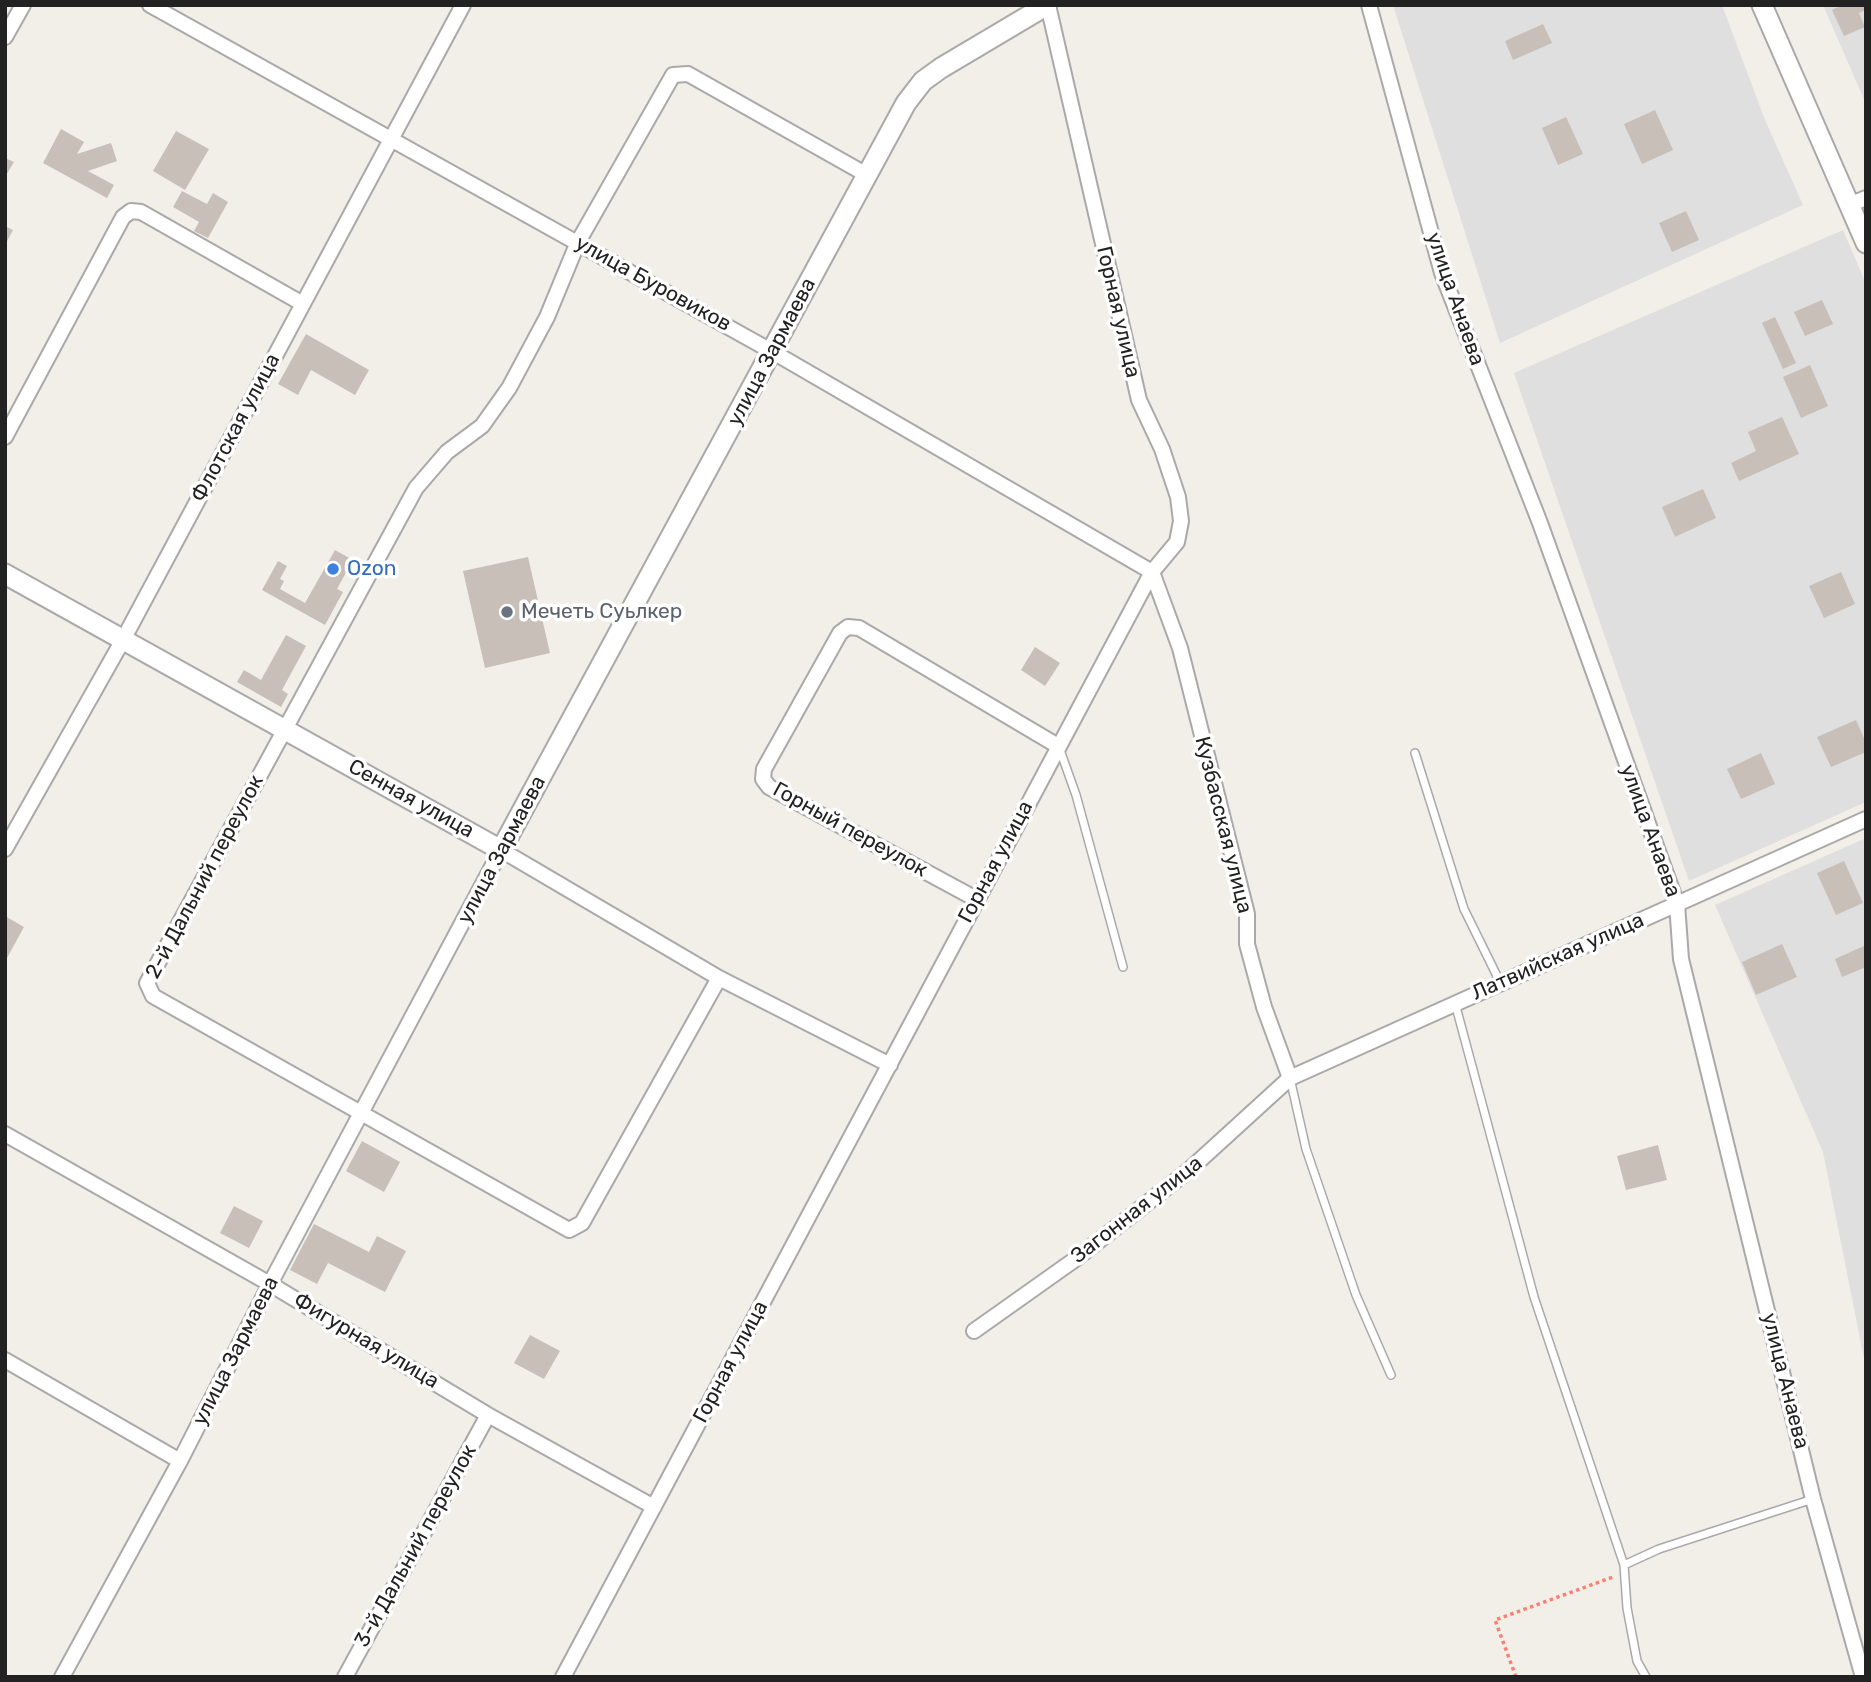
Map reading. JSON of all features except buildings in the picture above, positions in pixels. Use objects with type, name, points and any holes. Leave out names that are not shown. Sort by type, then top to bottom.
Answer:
[{"type":"street","points":[[5,37],[23,5]]},
{"type":"street","name":"улица Буровиков","points":[[150,5],[773,352],[1152,572]]},
{"type":"street","name":"Флотская улица","points":[[5,849],[124,638],[463,5]]},
{"type":"street","name":"улица Зармаева","points":[[62,1677],[180,1461],[270,1284],[501,850],[906,103],[922,81],[1047,5]]},
{"type":"street","name":"Горная улица","points":[[563,1677],[1152,572],[1177,542],[1181,521],[1178,497],[1162,449],[1139,400],[1047,5]]},
{"type":"street","name":"улица Анаева","points":[[1369,5],[1442,273],[1540,523],[1677,904],[1681,959],[1813,1499],[1863,1677]]},
{"type":"street","points":[[1762,5],[1857,201],[1866,243]]},
{"type":"street","name":"2-й Дальний переулок","points":[[719,978],[582,1223],[574,1230],[564,1228],[153,996],[147,988],[149,978],[416,488],[447,452],[482,426],[509,388],[547,317],[578,242],[670,79],[678,73],[688,74],[867,175]]},
{"type":"street","points":[[5,437],[123,217],[131,211],[141,212],[303,304]]},
{"type":"street","name":"Кузбасская улица","points":[[1152,572],[1180,648],[1247,914],[1247,943],[1264,1007],[1290,1078]]},
{"type":"street","name":"Сенная улица","points":[[5,574],[501,850],[719,978],[890,1065]]},
{"type":"street","name":"Горный переулок","points":[[976,900],[769,788],[763,779],[764,769],[840,633],[848,627],[859,628],[1058,746]]},
{"type":"street","name":"Латвийская улица","points":[[1290,1078],[1866,819]]},
{"type":"street","name":"Загонная улица","points":[[974,1331],[1077,1258],[1188,1171],[1290,1078]]},
{"type":"street","name":"Фигурная улица","points":[[5,1134],[270,1284],[488,1415],[654,1507]]},
{"type":"street","points":[[5,1360],[180,1461]]},
{"type":"street","name":"3-й Дальний переулок","points":[[345,1677],[488,1415]]},
{"type":"lane","points":[[1058,746],[1076,795],[1123,967]]},
{"type":"lane","points":[[1415,754],[1464,909],[1500,982]]},
{"type":"lane","points":[[1454,1002],[1534,1297],[1624,1565],[1627,1608],[1637,1661],[1646,1677]]},
{"type":"lane","points":[[1290,1078],[1310,1161],[1356,1296],[1391,1375]]},
{"type":"lane","points":[[1624,1565],[1659,1549],[1813,1499]]},
{"type":"path","points":[[1516,1677],[1494,1620],[1609,1581],[1624,1565]]},
{"type":"shaded area","points":[[1393,5],[1722,5],[1765,120],[1803,205],[1500,343]]},
{"type":"shaded area","points":[[1823,5],[1866,5],[1866,104]]},
{"type":"shaded area","points":[[1843,230],[1866,284],[1866,802],[1689,881],[1514,373]]},
{"type":"shaded area","points":[[1866,838],[1866,1369],[1823,1152],[1715,905]]},
{"type":"place","name":"Ozon","points":[[333,569]]},
{"type":"place","name":"Мечеть Суьлкер","points":[[507,612]]}]
